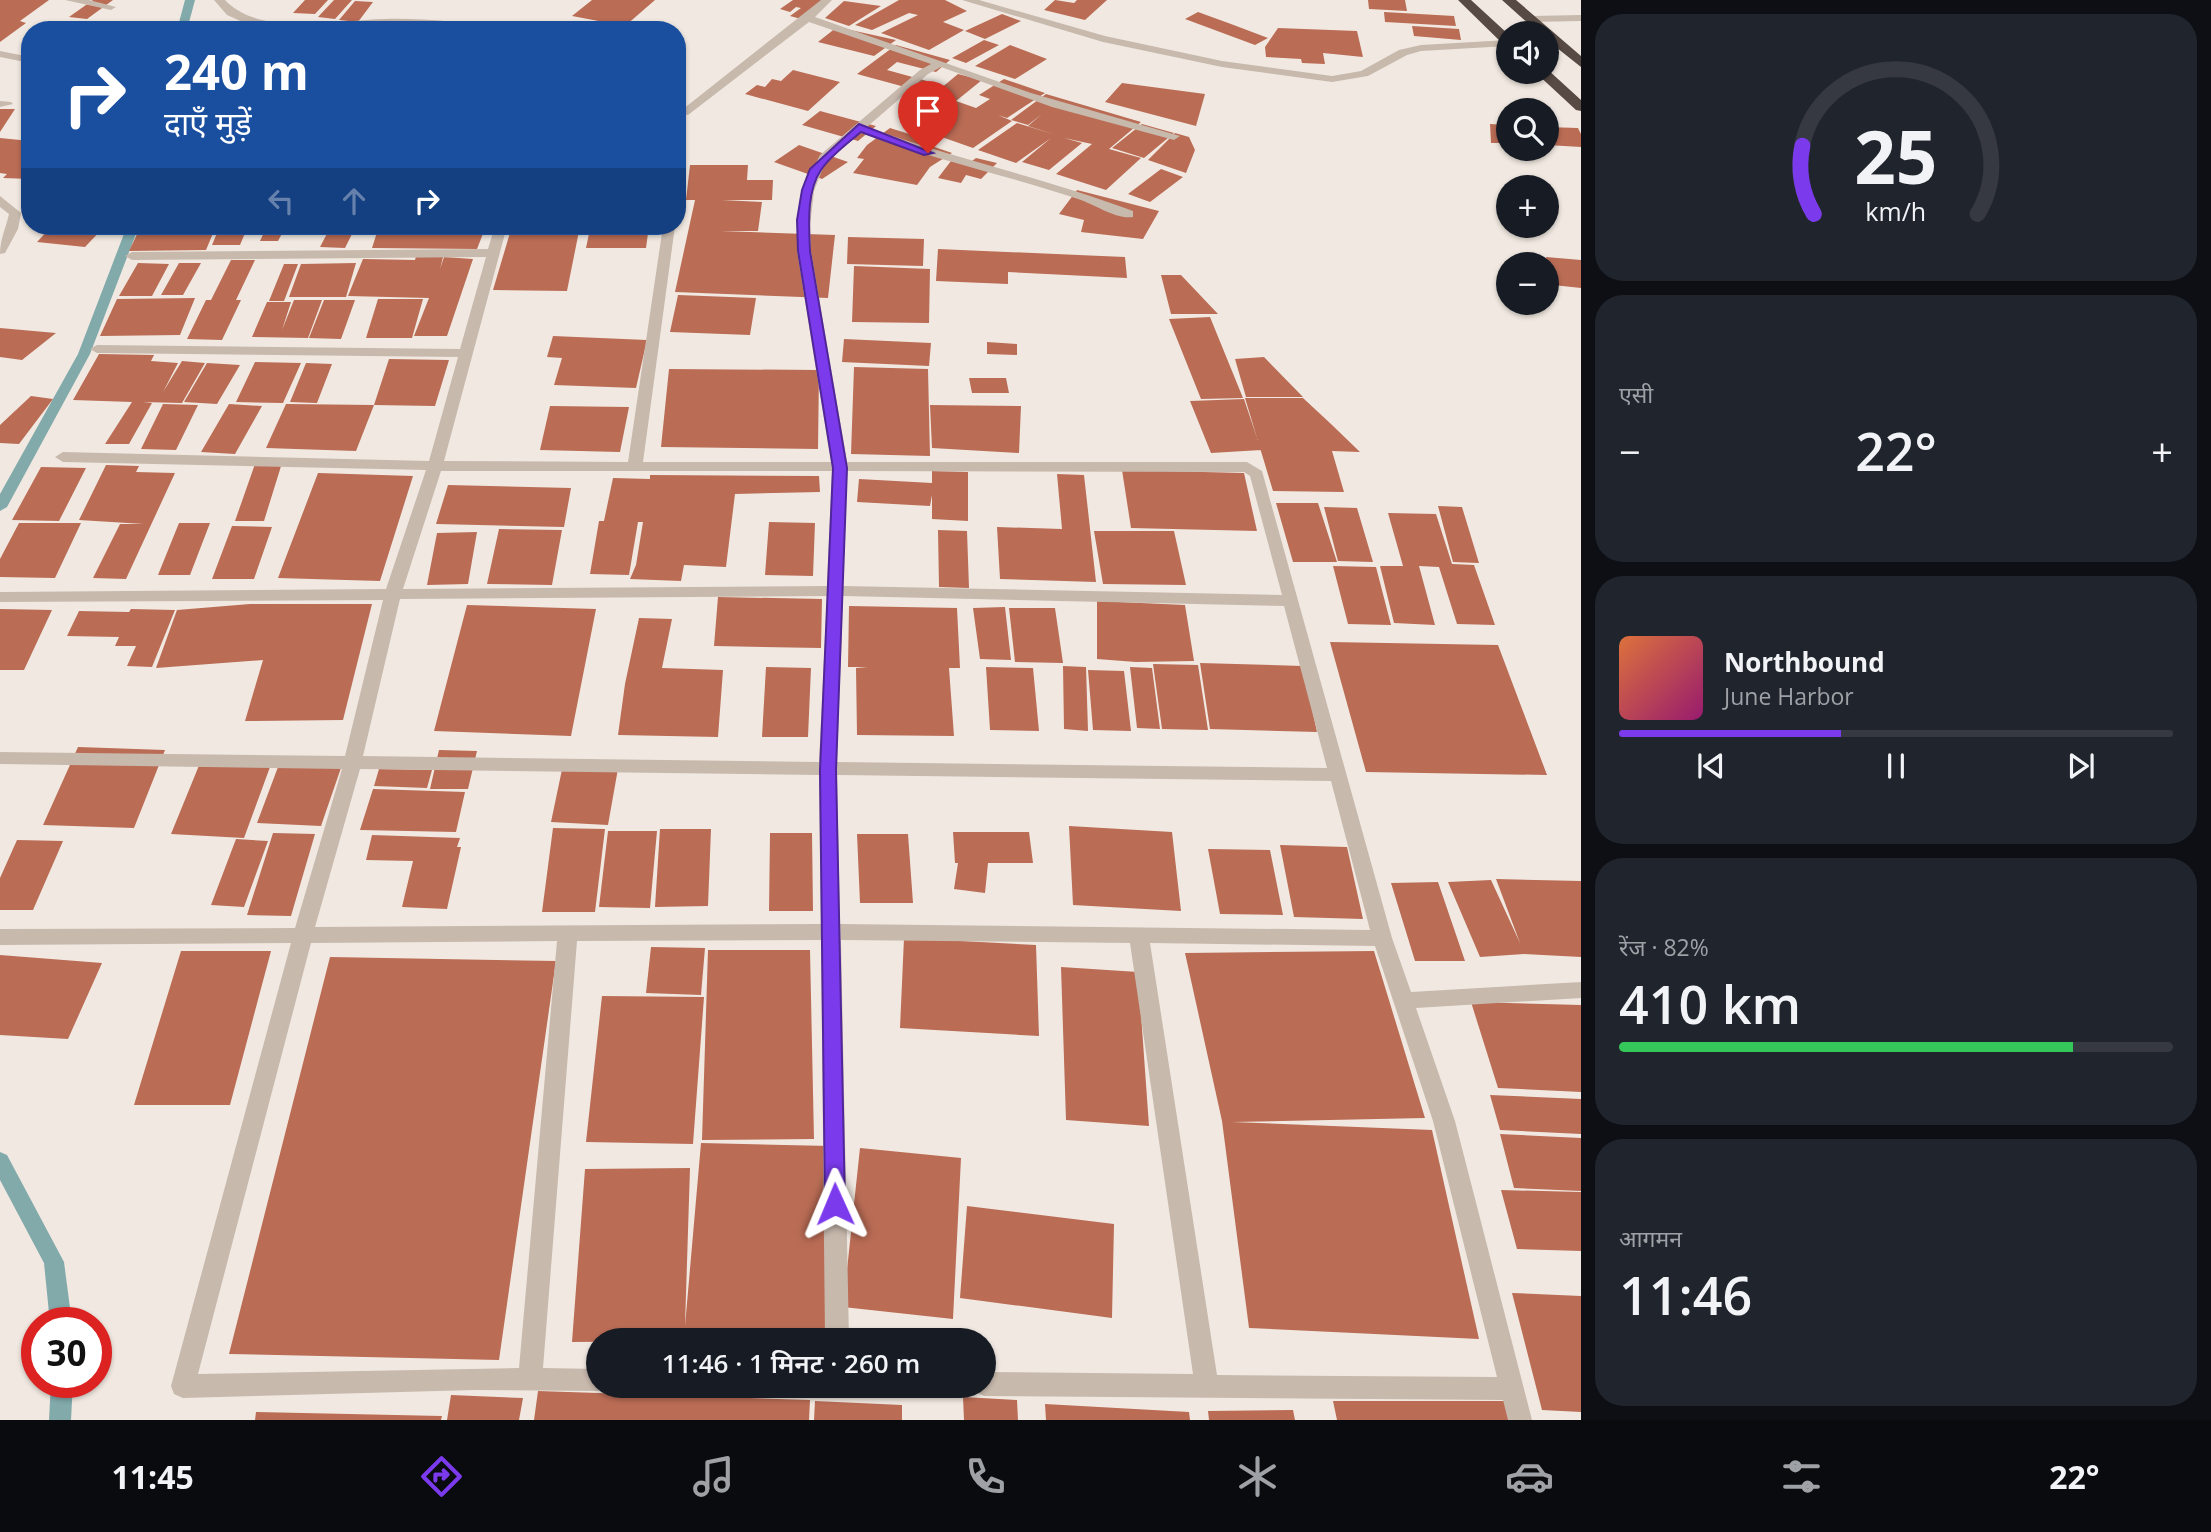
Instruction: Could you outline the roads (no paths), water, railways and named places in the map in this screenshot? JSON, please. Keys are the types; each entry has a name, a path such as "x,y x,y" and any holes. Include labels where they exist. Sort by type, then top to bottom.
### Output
{"highway":[{"path":"1464,0 1496,31"},
{"path":"1508,0 1581,63"},
{"path":"1555,84 1581,107"}],"street":[{"path":"70,0 111,8"},
{"path":"221,4 237,0"},
{"path":"686,111 808,18 827,0"},
{"path":"967,0 1103,39 1222,64 1332,79 1363,74 1390,58 1421,48 1496,43"},
{"path":"221,4 235,17 255,21"},
{"path":"808,18 940,63 1012,92 1095,118 1174,136"},
{"path":"1531,19 1581,18"},
{"path":"0,54 21,58"},
{"path":"838,1328 828,770 840,468 804,251 803,220 808,190 816,169 824,158 924,72 940,63"},
{"path":"859,128 938,156 1082,196 1129,214"},
{"path":"0,200 15,213 12,229 0,250"},
{"path":"499,235 435,466 393,593 352,764 303,935 183,1386 586,1380"},
{"path":"635,467 668,235"},
{"path":"132,256 494,253"},
{"path":"97,349 466,353"},
{"path":"63,457 435,466 1247,467 1257,474 1382,938 1444,1121 1520,1420"},
{"path":"0,597 836,591 1291,601"},
{"path":"0,758 1337,775"},
{"path":"0,937 829,932 1382,938"},
{"path":"530,1379 568,934"},
{"path":"1139,934 1207,1386"},
{"path":"1402,1000 1581,990"},
{"path":"996,1384 1511,1389"}],"waterway":[{"path":"184,21 190,0"},
{"path":"0,507 84,354 130,235"},
{"path":"0,1161 54,1262 59,1307"},
{"path":"60,1420 61,1398"}]}
